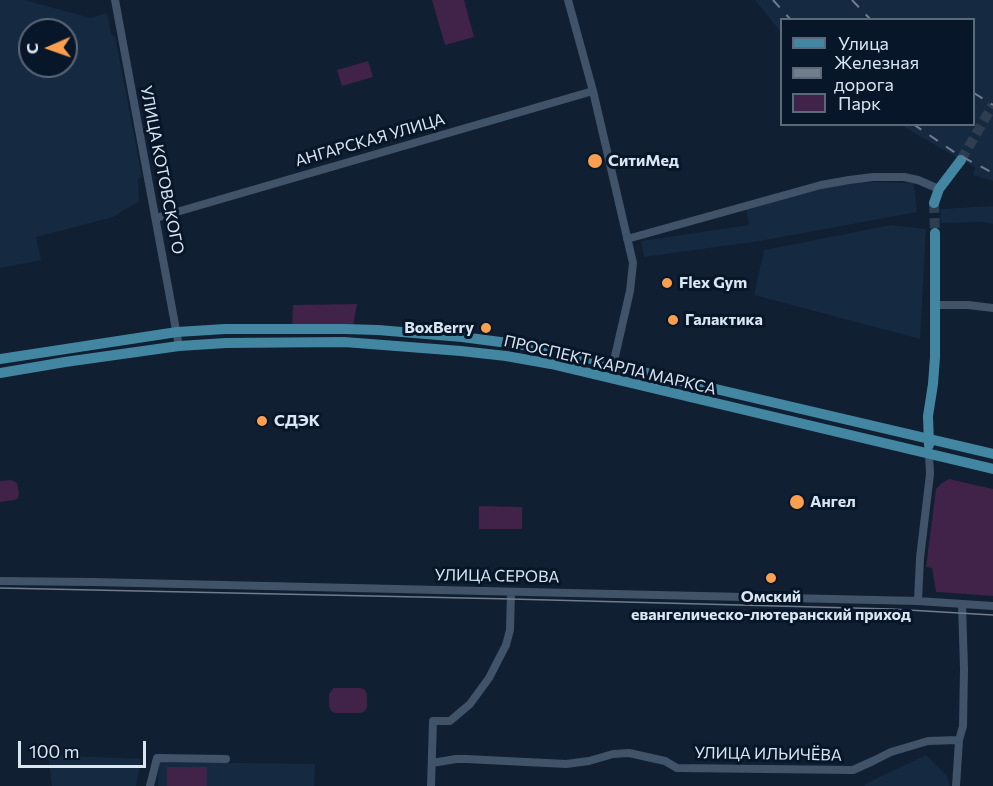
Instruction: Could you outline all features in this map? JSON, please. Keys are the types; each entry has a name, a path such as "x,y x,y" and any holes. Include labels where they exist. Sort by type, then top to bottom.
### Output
{"main road":[{"path":"934,203 939,189 961,160"},
{"path":"929,455 928,416 935,357 935,233"},
{"name":"ПРОСПЕКТ КАРЛА МАРКСА","path":"0,359 177,332 225,329 344,328 462,336 544,347 993,454"},
{"name":"ПРОСПЕКТ КАРЛА МАРКСА","path":"0,373 179,346 265,342 344,342 426,348 506,356 551,364 993,469"}],"street":[{"name":"УЛИЦА КОТОВСКОГО","path":"115,0 179,346"},
{"path":"568,0 593,91 633,263 630,291 613,364"},
{"name":"АНГАРСКАЯ УЛИЦА","path":"156,218 593,91"},
{"path":"627,239 821,185 849,180 904,177 939,189"},
{"path":"935,305 993,308"},
{"path":"918,601 920,558 930,474 929,455"},
{"name":"УЛИЦА СЕРОВА","path":"0,581 918,601 993,606"},
{"path":"431,786 433,721 450,721 470,704 489,678 506,645 510,630 511,592"},
{"path":"956,786 959,740 963,726 962,604"},
{"name":"УЛИЦА ИЛЬИЧЁВА","path":"432,763 466,759 566,764 629,753 664,761 677,768 853,770 891,752 928,741 959,740"},
{"path":"150,786 158,758 226,759"}],"shaded area":[{"path":"0,0 24,0 91,18 107,13 112,36 115,36 142,177 138,179 139,201 113,217 36,237 41,260 0,268"},
{"path":"755,0 993,0 993,181 973,175 975,167 903,126 975,126 975,18 780,18 780,31"},
{"path":"857,182 914,183 917,212 760,241 644,257 641,241 749,225 746,210 826,187"},
{"path":"993,206 993,224 941,223 940,209"},
{"path":"891,225 926,229 920,339 754,295 764,250"},
{"path":"48,755 141,759 136,786 52,786"},
{"path":"926,755 947,776 950,786 865,786 865,784"},
{"path":"159,762 315,764 314,786 158,786"}],"green space":[{"path":"432,0 464,0 474,37 445,45"},
{"path":"368,61 373,77 342,86 337,70"},
{"path":"357,304 353,326 292,326 293,305"},
{"path":"949,479 993,489 993,596 936,592 932,568 926,567 936,489"},
{"path":"11,480 17,483 18,498 0,502 0,481"},
{"path":"479,506 522,507 522,529 479,529"},
{"path":"333,688 365,690 367,707 365,711 335,713 331,711 329,694"},
{"path":"167,767 207,767 207,786 167,786"}],"tunnel":[{"path":"961,160 993,105"},
{"path":"934,203 935,233"}],"tram line":[{"path":"0,588 891,609 993,615"}],"railway":[{"path":"773,0 789,18"},
{"path":"852,0 869,18"},
{"path":"975,94 993,105"},
{"path":"916,126 957,154 993,173"}],"place":[{"name":"СитиМед","path":"595,161"},
{"name":"Flex Gym","path":"667,283"},
{"name":"Галактика","path":"673,320"},
{"name":"BoxBerry","path":"486,328"},
{"name":"СДЭК","path":"262,421"},
{"name":"Ангел","path":"797,502"},
{"name":"Омский евангелическо-лютеранский приход","path":"771,578"}]}
